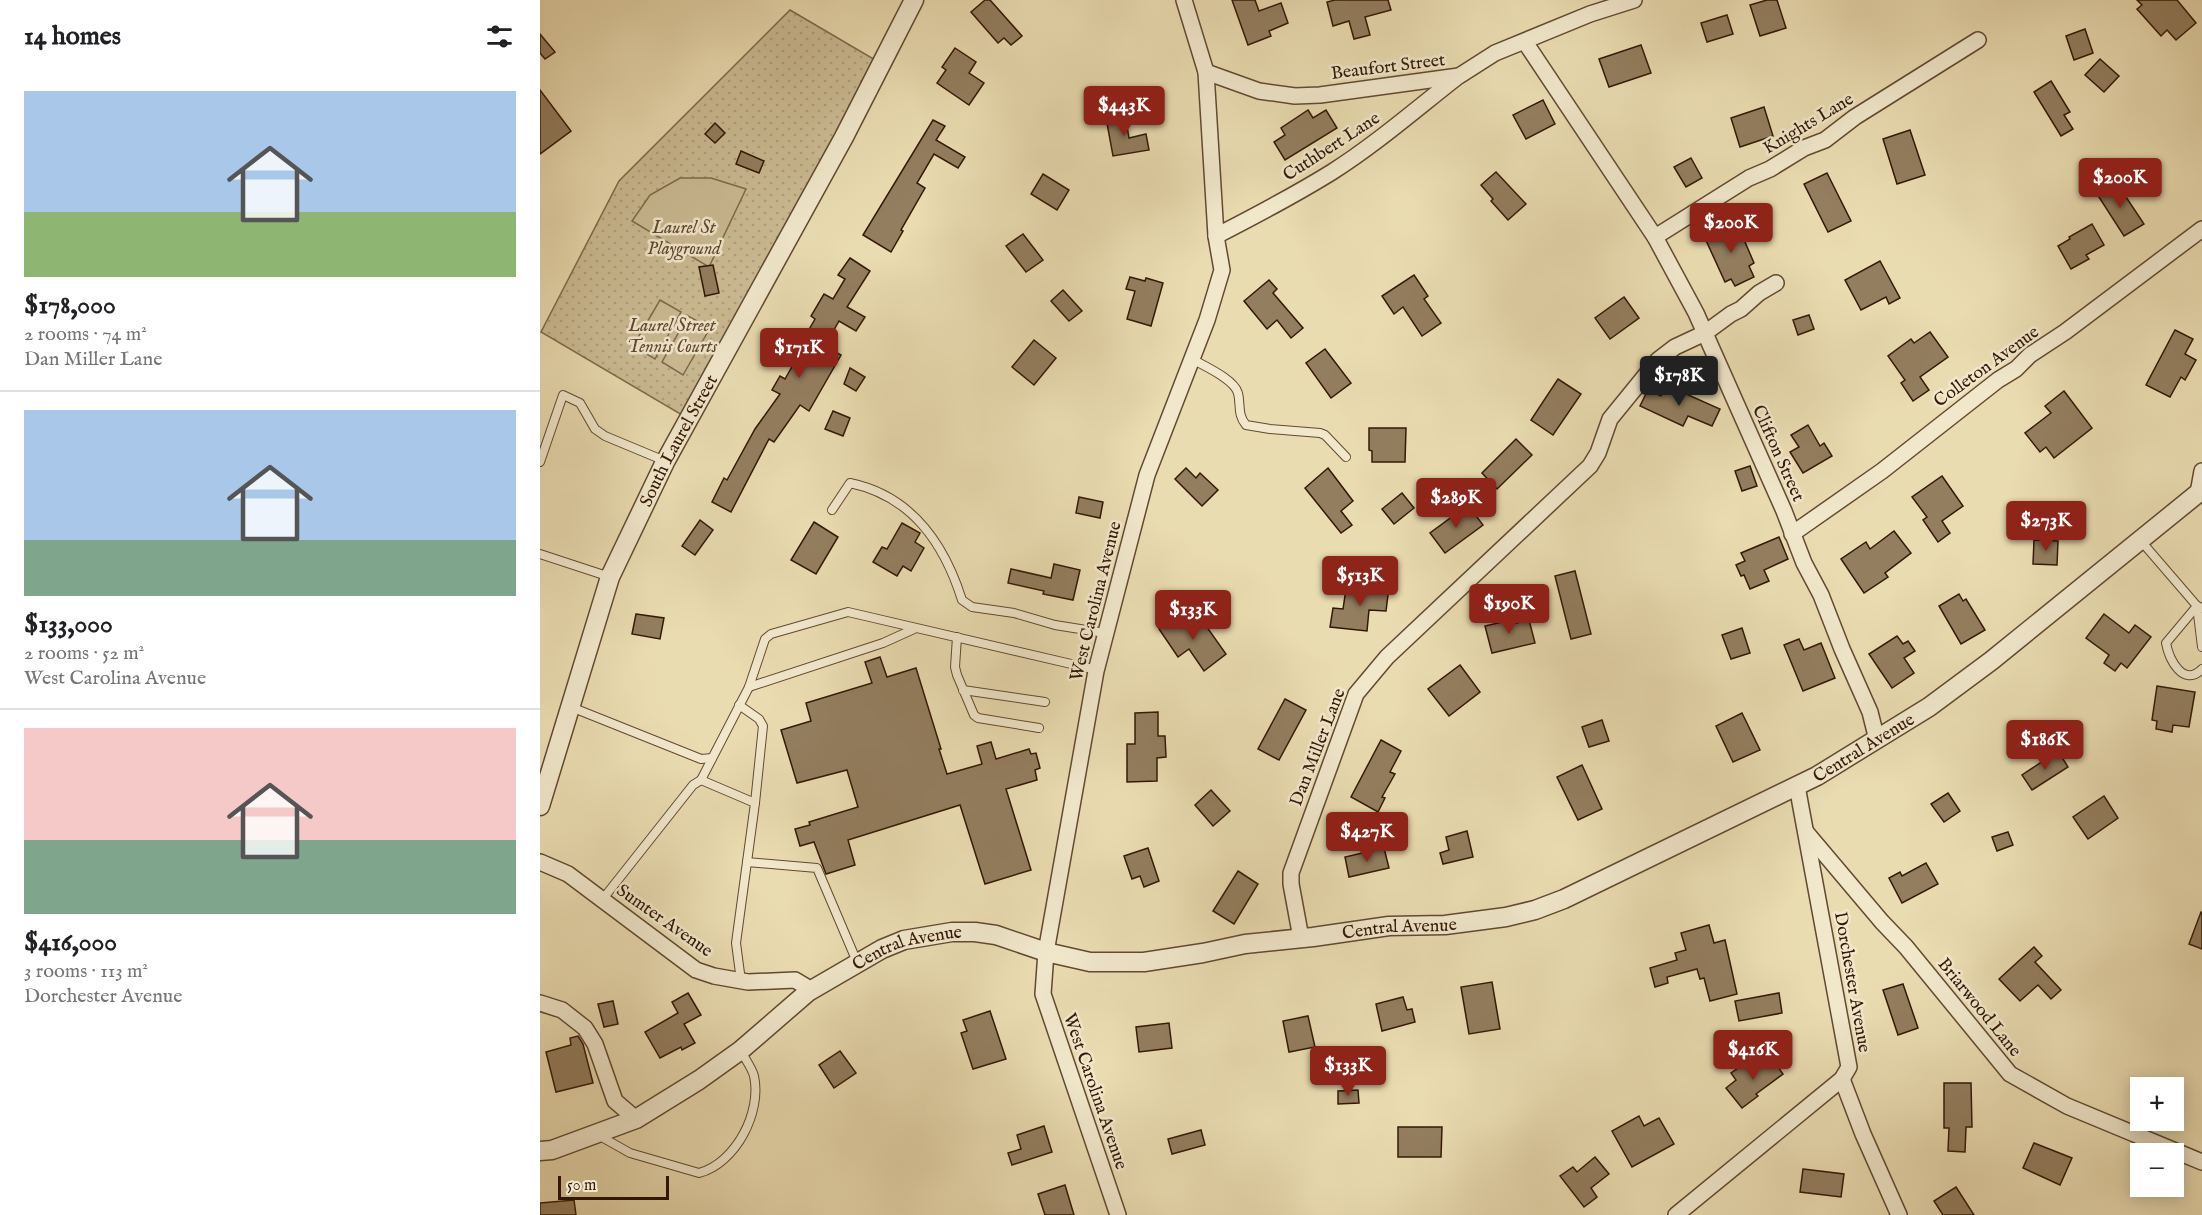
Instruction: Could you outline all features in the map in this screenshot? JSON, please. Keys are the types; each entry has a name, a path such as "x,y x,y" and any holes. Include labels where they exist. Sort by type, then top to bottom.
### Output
{"street":[{"name":"South Laurel Street","path":"540,806 610,577 665,462 844,137 914,0"},
{"name":"West Carolina Avenue","path":"1118,1215 1043,994 1046,952 1096,670 1105,633 1147,475 1207,320 1222,270 1216,237 1206,72 1184,0"},
{"name":"Beaufort Street","path":"1206,72 1259,92 1295,96 1320,95 1459,76 1495,53 1590,14 1634,0"},
{"name":"Knights Lane","path":"1655,237 1749,178 1770,169 1804,148 1825,140 1855,117 1978,40"},
{"name":"Clifton Street","path":"1525,42 1655,237 1705,333 1784,511 1812,581 1821,595 1870,712 1877,740"},
{"name":"Cuthbert Lane","path":"1216,237 1332,172 1394,128 1459,76"},
{"name":"Colleton Avenue","path":"1792,534 1882,471 1990,386 2016,369 2030,355 2066,332 2202,229"},
{"name":"Dan Miller Lane","path":"1301,938 1291,873 1356,694 1387,657 1590,466 1598,453 1610,419 1658,360 1675,347 1705,333 1776,283"},
{"path":"2200,491 2202,471"},
{"name":"Central Avenue","path":"540,1151 552,1150 636,1119 699,1080 741,1050 808,992 882,949 904,940 952,932 996,935 1046,952 1090,962 1144,962 1245,944 1389,926 1456,924 1506,917 1535,910 1574,894 1797,786 1877,740 1929,707 1991,661 2200,491"},
{"name":"Dorchester Avenue","path":"1797,786 1849,1067 1842,1079"},
{"name":"Briarwood Lane","path":"1806,832 1906,947 2010,1074 2067,1106 2202,1162"},
{"name":"Sumter Avenue","path":"540,862 568,874 696,970 741,981 795,980 805,986 808,992"},
{"path":"540,1003 562,1010 585,1028 595,1044 615,1101 636,1119"},
{"path":"1676,1215 1842,1079 1863,1134 1899,1215"}],"lane":[{"path":"1192,359 1224,377 1235,387 1238,394 1240,417 1246,425 1320,432 1346,457"},
{"path":"540,462 563,395 580,403 595,429 605,436 665,462"},
{"path":"832,510 850,483 864,486 900,505 921,520 936,542 955,579 962,600 972,607 1014,613 1055,626 1105,633"},
{"path":"2140,540 2200,607 2202,647"},
{"path":"540,554 610,577"},
{"path":"2200,607 2166,643 2168,657 2176,669 2189,675 2198,673 2202,669"},
{"path":"602,900 693,785 701,780 749,687 765,639 771,634 848,612 1096,670"},
{"path":"749,687 883,643 914,629"},
{"path":"957,637 955,667 974,715 978,718 1038,728"},
{"path":"963,690 1045,702"},
{"path":"740,705 759,718 763,726 736,943 741,981"},
{"path":"570,706 701,759 712,758"},
{"path":"701,780 755,803"},
{"path":"747,862 817,868 858,963"},
{"path":"597,1134 630,1153 699,1173 711,1170 725,1160 748,1126 756,1096 754,1074 741,1050"}],"green space":[{"name":"Laurel St Playground","path":"790,10 877,61 682,415 541,332 619,181"},
{"path":"680,178 711,178 746,189 709,267 632,221 650,195"},
{"path":"660,300 681,312 655,359 633,346"},
{"path":"688,316 710,328 683,375 662,362"}],"building":[{"path":"985,0 990,0 1022,36 1011,45 1004,38 998,43 971,12"},
{"path":"1232,0 1255,0 1259,11 1281,3 1288,23 1269,31 1271,36 1248,45"},
{"path":"1388,0 1391,10 1365,17 1370,35 1354,39 1349,21 1333,26 1327,2"},
{"path":"1767,0 1777,0 1786,28 1760,36 1750,5"},
{"path":"2137,0 2177,0 2196,23 2176,40 2167,30 2161,36 2137,9 2142,5"},
{"path":"1727,15 1733,34 1707,42 1701,23"},
{"path":"2085,29 2093,53 2074,60 2066,36"},
{"path":"540,34 555,52 545,59 540,53"},
{"path":"1641,45 1651,73 1609,87 1599,59"},
{"path":"955,48 976,62 969,73 984,83 969,105 937,83 946,70 942,67"},
{"path":"2100,59 2119,76 2104,92 2085,75"},
{"path":"2051,81 2070,112 2064,115 2073,129 2061,136 2034,92"},
{"path":"540,90 571,131 540,154"},
{"path":"1543,100 1555,124 1526,139 1513,115"},
{"path":"1764,107 1773,136 1740,147 1731,118"},
{"path":"1308,110 1313,118 1326,110 1337,128 1285,160 1274,142 1285,135 1281,128"},
{"path":"1125,114 1129,138 1146,134 1149,150 1113,156 1106,118"},
{"path":"933,120 945,126 936,140 965,157 958,168 934,154 917,183 925,188 891,252 863,235"},
{"path":"715,123 725,133 715,143 705,134"},
{"path":"1910,130 1925,175 1897,184 1883,139"},
{"path":"741,151 764,161 759,173 736,164"},
{"path":"1691,158 1702,178 1686,187 1674,167"},
{"path":"1496,172 1526,204 1508,220 1491,201 1493,199 1481,185"},
{"path":"1827,173 1851,221 1828,232 1804,184"},
{"path":"1043,174 1069,190 1057,210 1031,194"},
{"path":"2116,182 2144,224 2124,236 2097,194"},
{"path":"1736,221 1754,263 1749,266 1754,277 1735,286 1731,279 1725,282 1704,236"},
{"path":"2092,224 2104,245 2086,255 2089,259 2071,269 2058,246"},
{"path":"1023,234 1043,260 1026,272 1006,246"},
{"path":"850,258 870,271 847,307 865,317 856,331 839,321 825,346 841,355 809,411 800,405 774,442 769,439 731,512 712,502 724,478 727,480 755,429 780,394 772,390 780,376 785,379 798,356 795,354 815,319 811,316 824,294 833,299 845,279 838,275"},
{"path":"1880,261 1900,298 1889,304 1886,297 1861,310 1845,280"},
{"path":"713,265 719,293 705,296 699,267"},
{"path":"1414,275 1428,296 1424,299 1441,323 1422,336 1403,307 1394,314 1382,296"},
{"path":"1130,277 1145,281 1146,278 1163,283 1151,326 1127,319 1135,291 1126,289"},
{"path":"1269,280 1277,289 1273,293 1303,328 1291,338 1277,320 1267,329 1244,301"},
{"path":"1063,290 1082,311 1069,321 1051,301"},
{"path":"1624,297 1639,318 1610,339 1595,318"},
{"path":"1809,315 1814,329 1798,335 1793,320"},
{"path":"2175,330 2193,339 2185,354 2196,360 2185,380 2181,377 2170,397 2146,385"},
{"path":"1930,332 1948,357 1920,377 1929,390 1913,401 1901,383 1905,380 1888,356 1911,339 1914,343"},
{"path":"1034,340 1056,358 1034,385 1012,367"},
{"path":"1325,349 1351,383 1331,398 1306,363"},
{"path":"850,368 865,377 856,391 844,384"},
{"path":"1558,379 1581,394 1553,435 1531,420"},
{"path":"1666,385 1720,409 1712,426 1688,416 1683,426 1640,406 1648,390 1661,396"},
{"path":"2064,391 2092,428 2054,458 2046,447 2040,452 2025,433 2051,413 2045,406"},
{"path":"833,411 850,418 843,436 825,429"},
{"path":"1808,425 1820,446 1824,443 1832,456 1803,473 1790,452 1799,447 1791,435"},
{"path":"1369,428 1406,428 1405,462 1372,462 1372,451 1369,450"},
{"path":"1516,439 1532,455 1497,489 1482,473"},
{"path":"1750,466 1757,486 1742,491 1735,471"},
{"path":"1186,468 1196,478 1200,473 1218,490 1202,506 1175,479"},
{"path":"1328,468 1353,501 1341,511 1352,525 1341,533 1305,488"},
{"path":"1942,476 1963,506 1942,521 1950,533 1938,542 1923,520 1927,517 1912,497"},
{"path":"1402,493 1414,508 1394,524 1382,509"},
{"path":"1079,497 1103,502 1100,518 1076,513"},
{"path":"1468,505 1483,525 1445,553 1430,533"},
{"path":"700,520 713,530 695,555 682,546"},
{"path":"814,522 838,537 816,574 791,560"},
{"path":"902,523 920,533 915,542 924,548 911,571 903,566 897,576 873,562 882,547 887,549"},
{"path":"1894,531 1911,553 1885,573 1888,577 1864,593 1841,559 1866,542 1870,549"},
{"path":"1779,537 1788,559 1764,570 1769,581 1750,589 1744,575 1741,576 1736,565 1745,561 1741,553"},
{"path":"2034,540 2058,541 2057,565 2033,564"},
{"path":"1054,564 1080,570 1073,600 1008,583 1011,569 1051,578"},
{"path":"1575,571 1591,634 1571,639 1555,576"},
{"path":"1359,583 1389,587 1386,611 1369,610 1367,631 1330,627 1333,608 1343,609 1346,589 1358,591"},
{"path":"1959,594 1963,601 1966,599 1985,630 1961,644 1939,606"},
{"path":"1183,612 1195,629 1204,623 1226,654 1204,671 1189,649 1178,657 1159,629"},
{"path":"636,614 664,618 660,639 632,634"},
{"path":"2104,614 2129,633 2135,625 2151,637 2127,668 2121,663 2115,671 2104,663 2109,655 2086,638"},
{"path":"1511,620 1512,624 1529,620 1535,643 1492,653 1485,626"},
{"path":"1742,628 1750,653 1731,659 1722,635"},
{"path":"1897,636 1903,644 1908,641 1915,651 1904,658 1914,673 1892,688 1869,654"},
{"path":"1799,639 1804,650 1821,643 1835,678 1803,691 1784,645"},
{"path":"880,657 887,677 916,668 947,774 982,764 977,746 991,742 996,759 1029,749 1031,754 1036,753 1040,768 1035,770 1037,780 1006,789 1031,870 985,884 960,805 848,840 855,865 826,874 814,842 800,846 795,829 810,825 809,822 858,807 847,770 797,783 781,730 811,721 806,703 872,683 865,662"},
{"path":"1460,665 1480,692 1449,716 1428,689"},
{"path":"2157,686 2195,692 2189,727 2173,725 2172,732 2156,729 2157,721 2152,720"},
{"path":"1285,699 1306,710 1279,760 1258,749"},
{"path":"1158,712 1158,736 1165,736 1166,757 1157,758 1157,781 1127,782 1127,744 1135,744 1135,713"},
{"path":"1742,713 1760,750 1733,762 1716,726"},
{"path":"1602,720 1609,741 1589,747 1582,727"},
{"path":"1381,740 1401,751 1390,772 1395,774 1382,797 1385,798 1378,812 1351,797"},
{"path":"2058,751 2068,767 2032,790 2022,775"},
{"path":"1582,765 1602,809 1578,820 1557,777"},
{"path":"1211,790 1230,811 1213,826 1195,805"},
{"path":"1948,793 1960,811 1944,822 1931,804"},
{"path":"2104,796 2118,818 2088,839 2073,817"},
{"path":"1467,831 1473,857 1443,864 1440,853 1449,850 1446,837"},
{"path":"2008,832 2013,845 1997,851 1992,837"},
{"path":"1148,848 1159,881 1144,887 1140,876 1132,879 1124,856"},
{"path":"1384,848 1389,868 1349,877 1345,857"},
{"path":"1926,863 1938,884 1902,903 1889,878 1900,872 1902,876"},
{"path":"1238,871 1258,884 1234,924 1213,911"},
{"path":"2202,913 2202,949 2189,944"},
{"path":"1709,925 1714,943 1725,940 1737,994 1710,1001 1704,978 1700,979 1697,969 1667,977 1668,983 1655,987 1650,968 1677,960 1675,953 1686,950 1681,933"},
{"path":"2034,947 2042,956 2035,962 2061,990 2051,999 2038,985 2020,1001 1999,979"},
{"path":"1492,982 1500,1029 1469,1034 1461,987"},
{"path":"1903,984 1918,1028 1898,1035 1883,990"},
{"path":"688,993 701,1015 684,1024 695,1043 682,1050 681,1047 660,1058 645,1032 678,1013 672,1002"},
{"path":"1779,993 1782,1013 1739,1021 1735,1001"},
{"path":"1403,997 1407,1010 1412,1009 1415,1022 1382,1031 1376,1004"},
{"path":"613,1001 618,1024 604,1027 598,1004"},
{"path":"990,1011 1006,1059 973,1069 961,1033 967,1031 963,1020"},
{"path":"1308,1016 1315,1047 1289,1052 1283,1021"},
{"path":"1169,1023 1172,1048 1139,1052 1136,1027"},
{"path":"578,1036 583,1044 593,1083 556,1092 546,1052 571,1045 570,1038"},
{"path":"840,1051 856,1073 834,1088 819,1065"},
{"path":"1770,1056 1783,1074 1756,1094 1758,1096 1742,1108 1726,1088 1736,1080 1731,1073 1747,1062 1752,1069"},
{"path":"1944,1083 1971,1083 1972,1127 1966,1127 1965,1152 1948,1151 1949,1128 1944,1128"},
{"path":"1358,1090 1359,1103 1338,1104 1338,1091"},
{"path":"1639,1116 1644,1126 1659,1118 1674,1144 1632,1167 1612,1131"},
{"path":"1044,1126 1052,1152 1012,1165 1008,1153 1021,1149 1017,1135"},
{"path":"1398,1127 1442,1127 1441,1157 1398,1157"},
{"path":"1201,1130 1205,1145 1172,1154 1168,1139"},
{"path":"2034,1143 2072,1158 2060,1185 2023,1168"},
{"path":"1595,1157 1609,1174 1591,1188 1597,1197 1584,1207 1560,1176 1573,1167 1577,1172"},
{"path":"1803,1169 1844,1174 1841,1197 1800,1192"},
{"path":"1065,1185 1074,1215 1045,1215 1038,1194"},
{"path":"1956,1187 1974,1215 1943,1215 1934,1201"},
{"path":"574,1200 576,1215 540,1215 540,1203"}],"park label":[{"name":"Laurel Street Tennis Courts","path":"672,335"}]}
